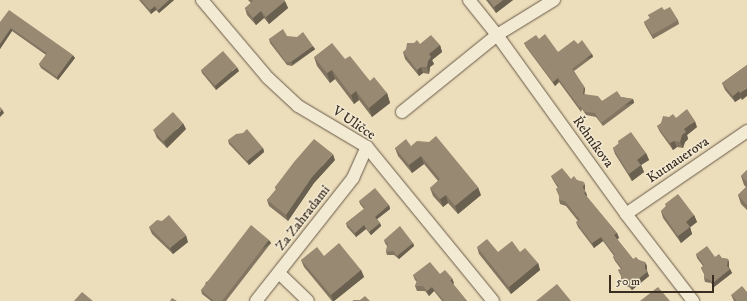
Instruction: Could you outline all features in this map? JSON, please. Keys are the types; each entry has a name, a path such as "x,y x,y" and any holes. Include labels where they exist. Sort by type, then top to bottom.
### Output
{"street":[{"name":"V Uličce","path":"202,0 268,78 298,106 367,147 493,301"},
{"name":"Řehníkova","path":"469,0 497,35 626,214 693,301"},
{"path":"402,112 497,35 554,0"},
{"name":"Kutnauerova","path":"626,214 747,131"},
{"name":"Za Zahradami","path":"256,301 279,274 353,178 367,147"},
{"path":"279,274 308,301"}],"building":[{"path":"141,0 169,0 158,10 155,6 150,10"},
{"path":"252,0 285,1 266,17 261,11 253,18 245,8 253,1"},
{"path":"489,0 503,0 494,7"},
{"path":"662,7 664,10 670,7 678,20 652,35 644,22 650,18 648,15"},
{"path":"9,10 73,55 57,77 39,64 47,53 11,28 0,44 0,22"},
{"path":"283,29 287,36 297,37 303,32 313,46 291,62 286,62 269,39"},
{"path":"545,34 558,52 574,40 578,44 582,40 592,54 572,69 584,86 583,94 598,96 602,101 617,91 621,97 633,99 601,123 595,113 585,112 580,106 580,108 558,78 553,82 524,43 536,35 539,39"},
{"path":"431,35 440,45 429,54 431,57 428,61 427,67 421,67 417,70 403,52 406,49 407,43 414,43 417,40 420,44"},
{"path":"332,43 345,59 350,56 370,81 374,77 387,93 369,108 356,91 351,95 332,70 327,73 314,57"},
{"path":"223,51 237,67 215,86 201,70"},
{"path":"747,65 747,88 740,93 739,91 733,96 722,83"},
{"path":"687,109 695,121 684,129 686,132 682,135 680,142 674,141 670,143 657,126 661,123 663,116 669,117 673,114 676,118"},
{"path":"173,112 183,123 163,141 153,130"},
{"path":"247,129 263,148 247,161 228,140 236,134 243,133"},
{"path":"631,132 646,153 637,160 641,165 629,174 613,148 619,143 618,141"},
{"path":"436,136 478,187 455,206 446,195 440,199 430,188 440,179 421,156 409,165 395,148 406,139 411,146 417,141 429,142"},
{"path":"314,139 333,154 312,177 286,215 267,200 277,188 275,187 294,162"},
{"path":"562,168 571,179 574,176 577,180 584,182 583,188 586,192 584,193 617,233 614,235 633,259 636,257 645,262 647,272 630,286 627,282 621,281 621,274 618,270 622,268 613,257 615,255 601,237 592,243 576,222 580,220 565,201 559,200 559,194 556,189 559,187 551,176"},
{"path":"747,170 747,182 741,176"},
{"path":"747,187 747,205 738,195"},
{"path":"375,188 389,205 375,217 380,223 369,232 364,225 355,233 346,223 365,208 359,201"},
{"path":"678,194 694,215 686,222 690,227 678,236 661,211 667,206 665,204"},
{"path":"169,215 186,235 170,248 149,227 157,220 162,221"},
{"path":"251,225 269,240 222,301 214,301 201,290"},
{"path":"400,226 413,243 397,256 393,251 386,252 388,244 384,240"},
{"path":"487,239 498,252 512,241 520,252 525,248 538,263 509,287 477,247"},
{"path":"339,243 361,270 331,295 301,260 317,247 324,256"},
{"path":"707,246 715,257 719,254 722,258 728,259 727,266 730,269 713,283 704,278 704,272 701,268 704,265 696,254"},
{"path":"430,262 440,274 445,270 452,278 450,280 467,301 444,301 432,287 427,291 423,286 415,286 417,280 413,275"},
{"path":"557,284 571,301 536,301"},
{"path":"742,286 747,292 747,301 737,301 731,295"},
{"path":"658,287 670,301 640,301"},
{"path":"82,292 93,301 74,301"},
{"path":"365,296 370,301 353,301 360,300"},
{"path":"172,298 177,301 170,301"}]}
